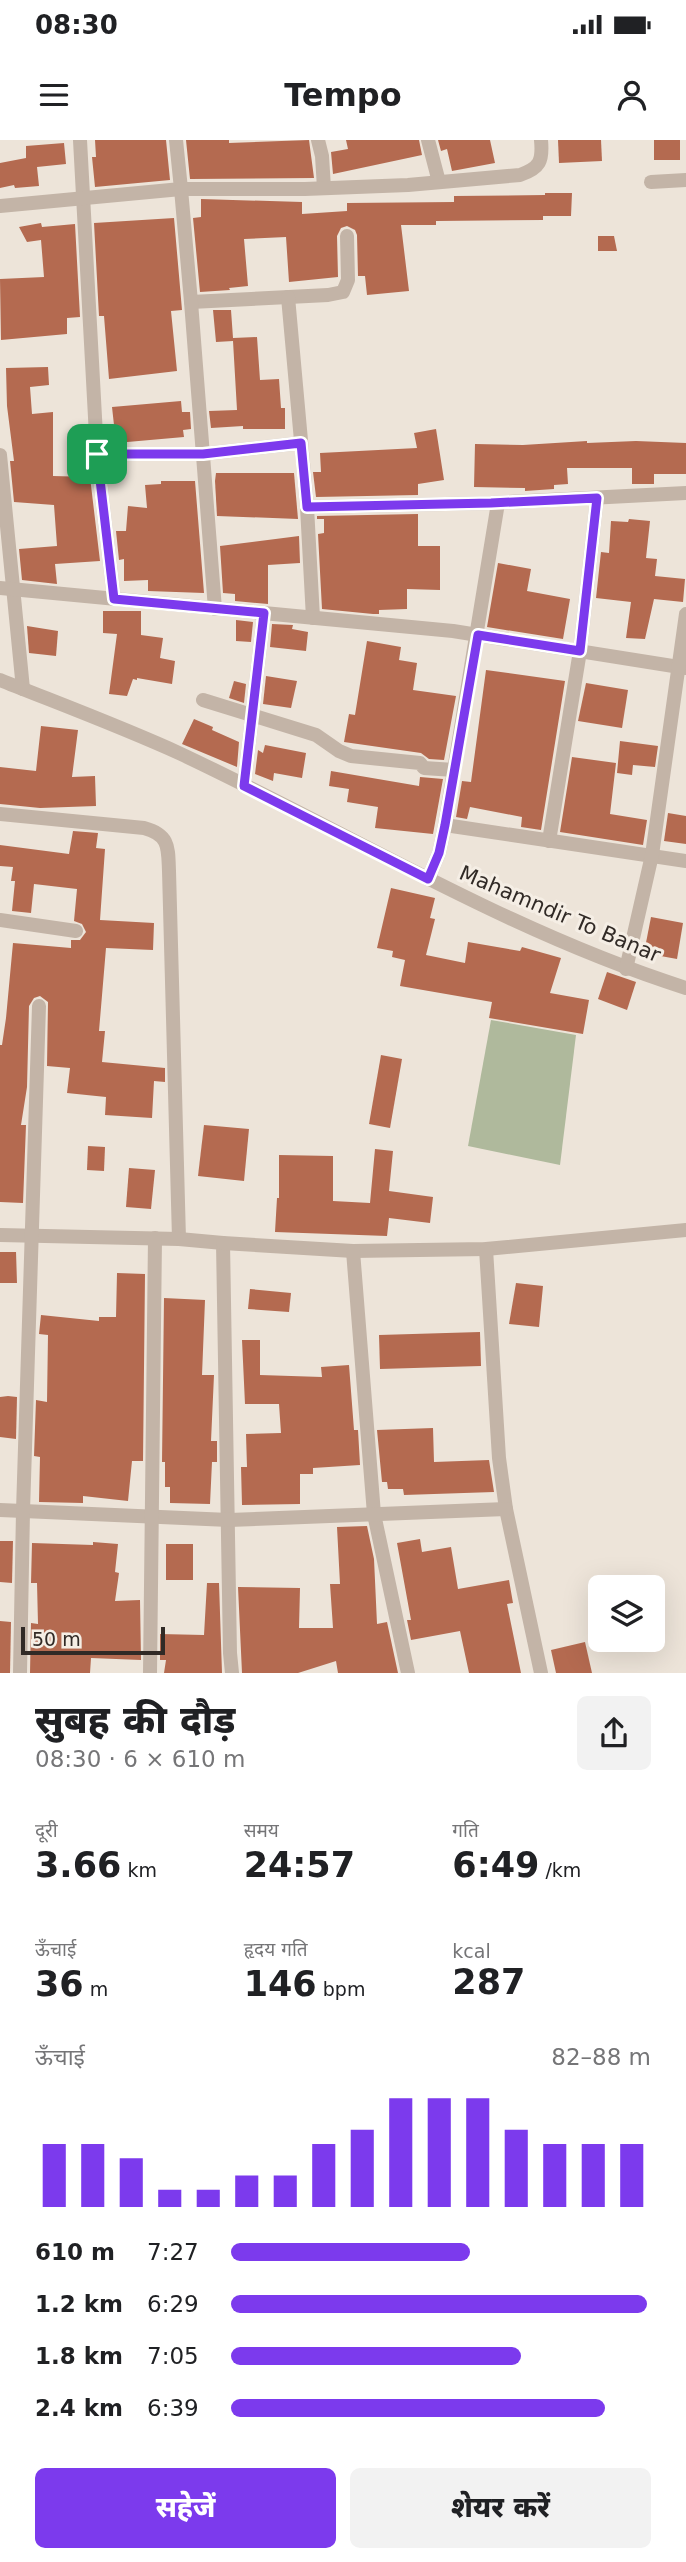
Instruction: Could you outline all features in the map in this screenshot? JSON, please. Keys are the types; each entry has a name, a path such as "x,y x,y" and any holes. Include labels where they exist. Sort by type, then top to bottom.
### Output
{"street":[{"path":"80,140 97,454 114,599"},
{"path":"176,140 215,609"},
{"path":"318,140 324,188"},
{"path":"428,140 439,182"},
{"path":"0,206 181,189 324,188 520,175 533,170 541,161 541,140"},
{"path":"651,182 686,180"},
{"path":"191,302 343,292 348,280 346,236"},
{"path":"288,297 307,507 313,618"},
{"path":"97,454 203,454 301,443"},
{"path":"0,455 6,589 23,689"},
{"path":"307,507 498,503 686,493"},
{"path":"549,841 580,651 597,498"},
{"path":"428,879 439,853 445,825 498,503"},
{"path":"6,589 478,635 683,667"},
{"path":"244,786 264,613"},
{"path":"626,969 652,855 683,667 686,614"},
{"name":"Mahamndir To Banar","path":"0,680 181,754 428,879 626,969 686,988"},
{"path":"203,700 316,735 351,756 377,760 390,758 419,763 424,768 454,770"},
{"path":"0,814 144,828 157,832 166,841 179,1239"},
{"path":"445,825 686,861"},
{"path":"0,920 76,931"},
{"path":"20,1673 39,1006"},
{"path":"0,1234 179,1239 353,1251 486,1249 686,1230"},
{"path":"150,1673 155,1238"},
{"path":"223,1243 232,1673"},
{"path":"486,1249 499,1458 506,1509 541,1673"},
{"path":"353,1251 373,1514 408,1673"},
{"path":"0,1510 229,1520 506,1509"}],"green space":[{"path":"491,1020 576,1035 560,1165 468,1146"}],"building":[{"path":"95,140 166,140 170,180 95,187 92,157 96,157"},
{"path":"186,140 229,140 229,143 309,140 314,178 190,179"},
{"path":"346,140 419,140 422,155 333,174 331,152 348,149"},
{"path":"438,140 490,140 495,163 452,171 447,149 441,151"},
{"path":"558,140 601,140 602,161 559,163"},
{"path":"654,140 680,140 680,160 654,160"},
{"path":"64,143 66,164 37,167 39,186 15,188 14,185 0,188 0,163 26,158 26,146"},
{"path":"572,193 571,216 543,216 543,220 436,221 436,225 401,225 409,291 367,295 365,276 358,276 357,235 355,230 347,226 341,228 337,236 338,277 289,282 286,237 244,239 248,286 200,292 193,218 201,217 201,199 302,202 302,214 347,211 347,203 454,202 454,196"},
{"path":"174,218 182,310 171,311 177,371 109,379 104,316 99,316 94,223"},
{"path":"41,223 42,227 75,224 80,317 67,318 67,334 1,340 0,279 44,277 41,240 27,242 19,227"},
{"path":"598,236 614,236 617,251 598,251"},
{"path":"213,310 231,310 233,338 257,337 260,380 279,379 281,408 285,408 285,429 243,429 243,426 211,428 209,411 237,410 233,341 216,342"},
{"path":"48,367 49,385 30,387 32,414 53,412 53,476 90,477 100,561 55,564 57,584 22,580 19,549 57,546 54,505 14,502 10,461 14,461 7,406 6,368"},
{"path":"181,401 182,412 190,412 191,429 183,430 184,437 116,443 112,407"},
{"path":"436,429 444,480 418,484 418,495 316,497 313,472 321,472 320,453 417,448 414,433"},
{"path":"587,441 686,443 686,474 654,474 654,484 632,484 632,468 567,468 568,484 554,485 554,489 525,491 525,488 474,487 475,444 523,445"},
{"path":"216,473 294,473 298,519 217,516"},
{"path":"161,481 195,481 204,593 148,591 148,580 124,581 124,559 119,560 116,531 126,531 128,506 147,508 145,485 161,484"},
{"path":"418,514 418,546 440,546 440,590 407,589 407,609 379,610 379,614 322,609 318,534 324,533 324,519 317,519 317,516"},
{"path":"629,519 650,521 646,558 657,559 655,576 685,579 683,602 654,599 645,639 626,638 631,602 596,598 601,552 609,553 611,521 628,522"},
{"path":"299,536 300,563 268,565 268,604 235,601 235,594 223,593 220,546"},
{"path":"498,563 531,569 527,591 570,599 563,639 487,627"},
{"path":"103,611 141,611 141,635 163,638 160,658 175,661 172,684 137,678 133,679 127,696 109,694 117,634 103,633"},
{"path":"236,620 253,622 251,642 236,641"},
{"path":"272,624 293,625 292,629 308,632 306,651 270,647"},
{"path":"27,626 58,631 56,656 29,653"},
{"path":"367,641 401,647 399,660 417,663 413,690 456,696 444,760 429,759 421,753 344,742 349,714 355,715"},
{"path":"486,670 565,681 541,830 521,827 522,817 470,807 467,819 456,817 462,781 471,782"},
{"path":"266,676 297,681 291,708 263,704"},
{"path":"234,681 246,684 244,703 229,698"},
{"path":"586,683 628,690 622,728 578,721"},
{"path":"194,719 239,742 237,767 182,744"},
{"path":"41,726 78,730 72,777 95,776 96,806 40,808 0,804 0,767 36,771"},
{"path":"620,741 658,746 655,767 633,765 632,775 617,773"},
{"path":"265,745 306,753 302,778 274,773 273,781 255,774 258,750 263,753"},
{"path":"572,757 616,763 610,814 647,820 643,845 560,832"},
{"path":"331,771 419,786 420,777 443,779 433,834 375,828 378,807 347,802 349,789 329,786"},
{"path":"668,813 686,816 686,844 664,841"},
{"path":"73,831 98,833 96,848 105,849 100,920 154,923 153,950 106,948 99,1031 105,1031 102,1062 165,1068 165,1082 154,1081 152,1118 105,1115 106,1097 67,1093 70,1068 47,1066 48,1002 40,996 34,998 29,1006 27,1087 21,1125 26,1125 23,1203 0,1202 0,1045 6,1018 13,943 71,948 71,940 80,940 86,932 82,924 74,921 77,889 34,884 31,913 12,911 15,881 11,881 13,867 0,866 0,845 69,854"},
{"path":"391,888 435,898 430,918 435,919 426,955 465,963 468,942 520,951 522,947 561,958 550,993 589,1000 583,1034 489,1018 492,1002 400,986 405,960 392,957 393,951 377,948"},
{"path":"651,917 683,923 677,959 644,953"},
{"path":"607,972 636,982 627,1010 598,999"},
{"path":"381,1055 402,1059 390,1128 369,1124"},
{"path":"204,1125 249,1129 244,1181 198,1176"},
{"path":"88,1146 105,1147 104,1171 87,1170"},
{"path":"375,1149 393,1151 389,1191 433,1197 430,1223 389,1218 387,1236 275,1232 279,1198 279,1155 333,1156 333,1201 370,1203"},
{"path":"129,1168 155,1170 151,1209 126,1207"},
{"path":"0,1252 16,1252 17,1283 0,1283"},
{"path":"117,1273 145,1274 143,1461 132,1461 128,1501 83,1496 83,1503 39,1502 40,1457 34,1456 36,1400 47,1402 48,1335 39,1334 41,1315 99,1321 99,1317 116,1317"},
{"path":"516,1283 543,1286 539,1327 509,1324"},
{"path":"250,1289 291,1293 289,1312 248,1309"},
{"path":"164,1298 205,1300 202,1375 214,1375 211,1441 217,1441 217,1462 212,1462 210,1504 170,1503 170,1487 165,1487 165,1462 162,1462"},
{"path":"480,1332 481,1366 380,1369 379,1335"},
{"path":"242,1340 260,1340 260,1375 322,1377 321,1367 349,1365 354,1430 358,1430 360,1465 313,1468 313,1474 300,1474 300,1504 242,1505 241,1467 247,1467 246,1434 281,1433 279,1404 245,1404"},
{"path":"0,1397 17,1397 16,1439 0,1437"},
{"path":"433,1428 434,1462 489,1460 494,1492 404,1495 403,1489 388,1489 387,1482 382,1482 377,1430"},
{"path":"367,1526 374,1559 377,1624 387,1622 398,1673 338,1673 336,1661 298,1673 242,1673 238,1587 300,1588 299,1628 333,1628 330,1584 340,1584 337,1527"},
{"path":"420,1539 422,1552 451,1547 458,1589 509,1580 513,1603 507,1604 521,1673 469,1673 460,1631 411,1640 407,1620 411,1620 397,1543"},
{"path":"0,1541 13,1541 12,1583 0,1582"},
{"path":"93,1542 118,1544 115,1572 119,1573 115,1601 140,1600 141,1660 91,1658 90,1673 30,1673 31,1623 38,1624 37,1583 31,1583 32,1543 93,1545"},
{"path":"166,1544 193,1544 193,1580 166,1580"},
{"path":"207,1583 219,1583 222,1673 164,1673 166,1660 160,1660 160,1634 204,1635"},
{"path":"0,1621 11,1622 10,1673 0,1673"},
{"path":"585,1642 592,1673 556,1673 551,1650"}],"route":[{"path":"301,443 307,507 597,498 580,651 478,635 445,825 439,853 428,879 244,786 264,613 114,599 97,454 203,454 301,443"}]}
